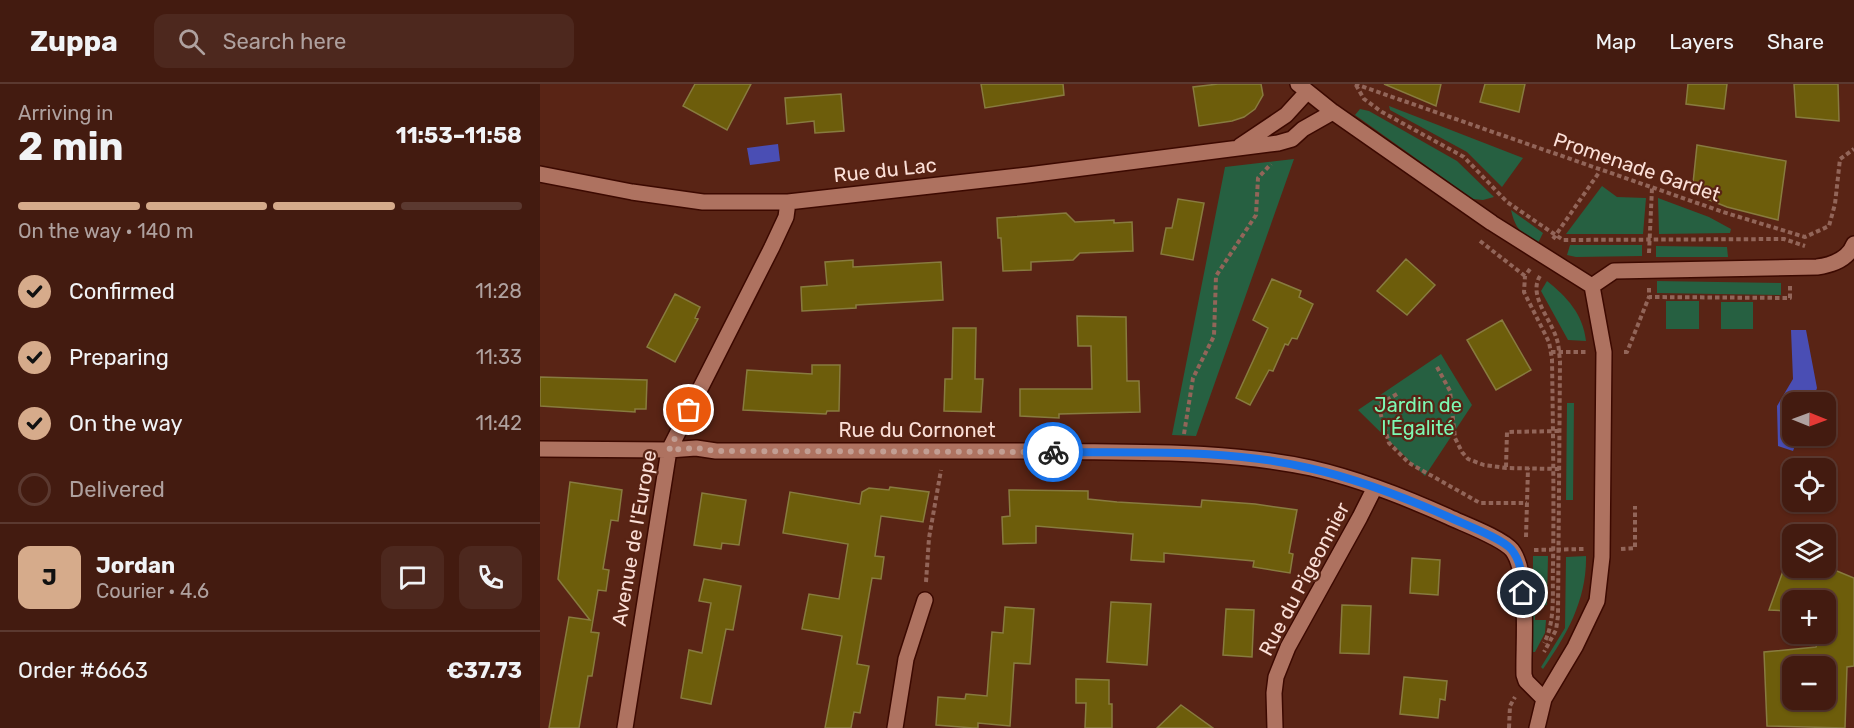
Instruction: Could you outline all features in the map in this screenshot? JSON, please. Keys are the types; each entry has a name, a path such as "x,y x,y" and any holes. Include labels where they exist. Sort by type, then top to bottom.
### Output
{"street":[{"path":"1303,88 1333,112 1545,257 1592,286 1604,352 1602,557 1597,601 1575,647 1544,699 1537,728"},
{"name":"Rue du Lac","path":"1236,149 1286,116 1303,88"},
{"name":"Rue du Lac","path":"540,174 632,192 703,202 788,202 1236,149 1292,139 1303,129 1333,112"},
{"name":"Avenue de l'Europe","path":"625,728 669,450 772,247 786,217 788,202"},
{"path":"1592,286 1614,271 1817,267 1844,259 1854,247"},
{"name":"Rue du Cornonet","path":"540,449 945,450 1183,454 1265,460 1312,468 1410,500 1489,535 1511,548 1515,557"},
{"name":"Rue du Pigeonnier","path":"1275,728 1276,677 1288,647 1375,487"},
{"path":"1515,557 1520,565 1523,593 1525,679 1544,699"},
{"path":"895,728 906,659 925,600"}],"path":[{"name":"Promenade Gardet","path":"1355,84 1723,213 1805,237 1829,226 1836,204 1839,159 1854,149"},
{"path":"1355,84 1364,99 1382,112 1464,157 1507,202 1563,240 1784,239"},
{"path":"1183,454 1184,430 1193,378 1214,336 1216,276 1256,214 1258,178 1273,161"},
{"path":"1525,679 1556,630 1560,550 1560,360 1557,338 1536,292 1537,280 1556,236 1600,171"},
{"path":"1509,728 1510,706 1550,633 1551,625 1554,469 1551,352 1524,292 1525,276 1563,240"},
{"path":"1437,367 1450,391 1455,438 1468,459 1484,465 1506,468 1560,469"},
{"path":"1397,394 1378,405 1389,443 1409,463 1480,503 1527,503"},
{"path":"1506,468 1507,432 1560,431"},
{"path":"925,600 929,538 941,467"},
{"path":"1515,557 1526,549 1528,468"},
{"path":"1535,550 1548,550"}],"green space":[{"path":"1389,106 1523,158 1502,187 1467,152 1390,110"},
{"path":"1360,109 1369,111 1457,161 1494,197 1483,200 1473,199 1355,115"},
{"path":"1294,159 1196,436 1172,435 1225,167"},
{"path":"1602,186 1617,197 1646,198 1643,234 1566,234"},
{"path":"1658,198 1709,217 1731,229 1730,233 1659,234"},
{"path":"1511,210 1543,233 1538,243 1520,230"},
{"path":"1570,245 1642,245 1642,256 1576,257 1567,255"},
{"path":"1656,246 1727,247 1728,257 1656,257"},
{"path":"1547,281 1561,293 1578,314 1586,341 1568,340 1541,291"},
{"path":"1657,281 1781,283 1781,295 1657,293"},
{"path":"1666,301 1699,301 1699,329 1666,329"},
{"path":"1721,302 1753,302 1753,329 1721,329"},
{"name":"Jardin de l'Égalité","path":"1441,354 1472,405 1425,476 1358,410"},
{"path":"1567,403 1574,403 1573,500 1566,500"},
{"path":"1533,556 1548,556 1547,605 1535,606 1535,620 1546,620 1545,633 1535,652 1532,652"},
{"path":"1586,556 1583,587 1574,616 1543,669 1541,667 1565,628 1566,557"}],"shaded area":[{"path":"778,144 780,161 750,165 747,148"},
{"path":"1791,330 1806,330 1817,388 1816,392 1785,392 1793,379"},
{"path":"1782,398 1782,446 1795,446 1793,451 1778,446 1777,406"}],"building":[{"path":"695,84 751,84 727,130 683,106"},
{"path":"981,84 1063,84 1064,95 985,108"},
{"path":"1218,84 1261,84 1263,95 1255,109 1244,117 1199,126 1193,87"},
{"path":"1384,84 1441,84 1436,106"},
{"path":"1485,84 1525,84 1519,112 1480,102"},
{"path":"1688,84 1727,84 1724,109 1686,104"},
{"path":"1794,84 1838,84 1839,121 1796,117"},
{"path":"841,94 844,131 815,133 814,121 787,124 785,98"},
{"path":"1697,145 1786,161 1778,220 1727,207 1692,193"},
{"path":"1178,199 1204,203 1193,260 1161,254 1166,228 1172,228"},
{"path":"1066,213 1075,222 1114,220 1114,223 1132,222 1133,251 1080,253 1073,260 1031,262 1031,270 1003,271 997,218"},
{"path":"1406,259 1435,285 1407,315 1377,291"},
{"path":"853,260 853,267 941,262 943,300 802,311 801,287 827,285 825,262"},
{"path":"1272,279 1301,291 1299,297 1313,304 1297,339 1292,338 1288,345 1285,344 1273,371 1269,370 1250,405 1236,398 1268,328 1253,320"},
{"path":"675,294 700,307 695,318 698,319 675,362 647,347"},
{"path":"1077,316 1126,317 1127,381 1139,381 1140,412 1059,414 1059,418 1020,416 1020,389 1092,389 1091,346 1078,346"},
{"path":"1502,320 1531,370 1496,390 1467,340"},
{"path":"953,328 976,328 975,379 983,379 981,412 944,411 945,379 952,379"},
{"path":"812,365 840,365 839,411 827,411 826,414 743,410 747,370 812,374"},
{"path":"540,377 647,380 646,409 635,409 635,412 540,406"},
{"path":"570,482 622,490 618,521 611,520 603,569 609,570 606,591 598,590 591,632 599,633 592,676 588,676 579,728 549,728 569,617 590,620 558,579"},
{"path":"890,487 929,492 923,522 881,516 875,556 884,557 881,579 872,578 857,664 869,666 860,713 854,712 851,728 825,728 842,636 802,629 809,594 839,599 848,544 783,533 790,492 860,504 862,492 869,488 889,490"},
{"path":"1009,490 1088,491 1088,499 1117,502 1201,507 1202,500 1297,510 1289,553 1293,554 1290,573 1253,567 1254,561 1164,553 1164,562 1131,560 1133,534 1036,526 1036,543 1003,544 1002,517 1010,516"},
{"path":"702,493 746,500 739,545 722,543 721,549 694,545"},
{"path":"1412,558 1440,560 1438,595 1410,593"},
{"path":"1836,571 1854,578 1854,666 1847,667 1845,728 1767,726 1764,652 1816,647 1817,644 1836,644 1836,590 1782,590 1782,611 1769,610 1782,574 1782,578 1836,578"},
{"path":"704,579 741,586 733,630 726,629 711,704 681,698 689,650 702,653 711,603 699,601"},
{"path":"1111,602 1151,604 1147,665 1107,662"},
{"path":"1342,605 1371,606 1369,654 1340,653"},
{"path":"1005,607 1034,609 1030,664 1014,663 1010,726 978,723 978,728 936,725 938,697 965,699 966,694 987,696 992,632 1003,633"},
{"path":"1226,609 1254,610 1252,657 1223,655"},
{"path":"1404,677 1447,681 1445,700 1440,699 1438,718 1400,714"},
{"path":"1076,679 1109,680 1112,728 1085,728 1086,703 1076,703"},
{"path":"1181,705 1213,728 1157,728"}],"way so far":[{"path":"689,410 669,450 696,448 716,451 1053,452"}],"route":[{"path":"1053,452 1183,454 1265,460 1312,468 1410,500 1489,535 1511,548 1520,565 1523,593"}]}
